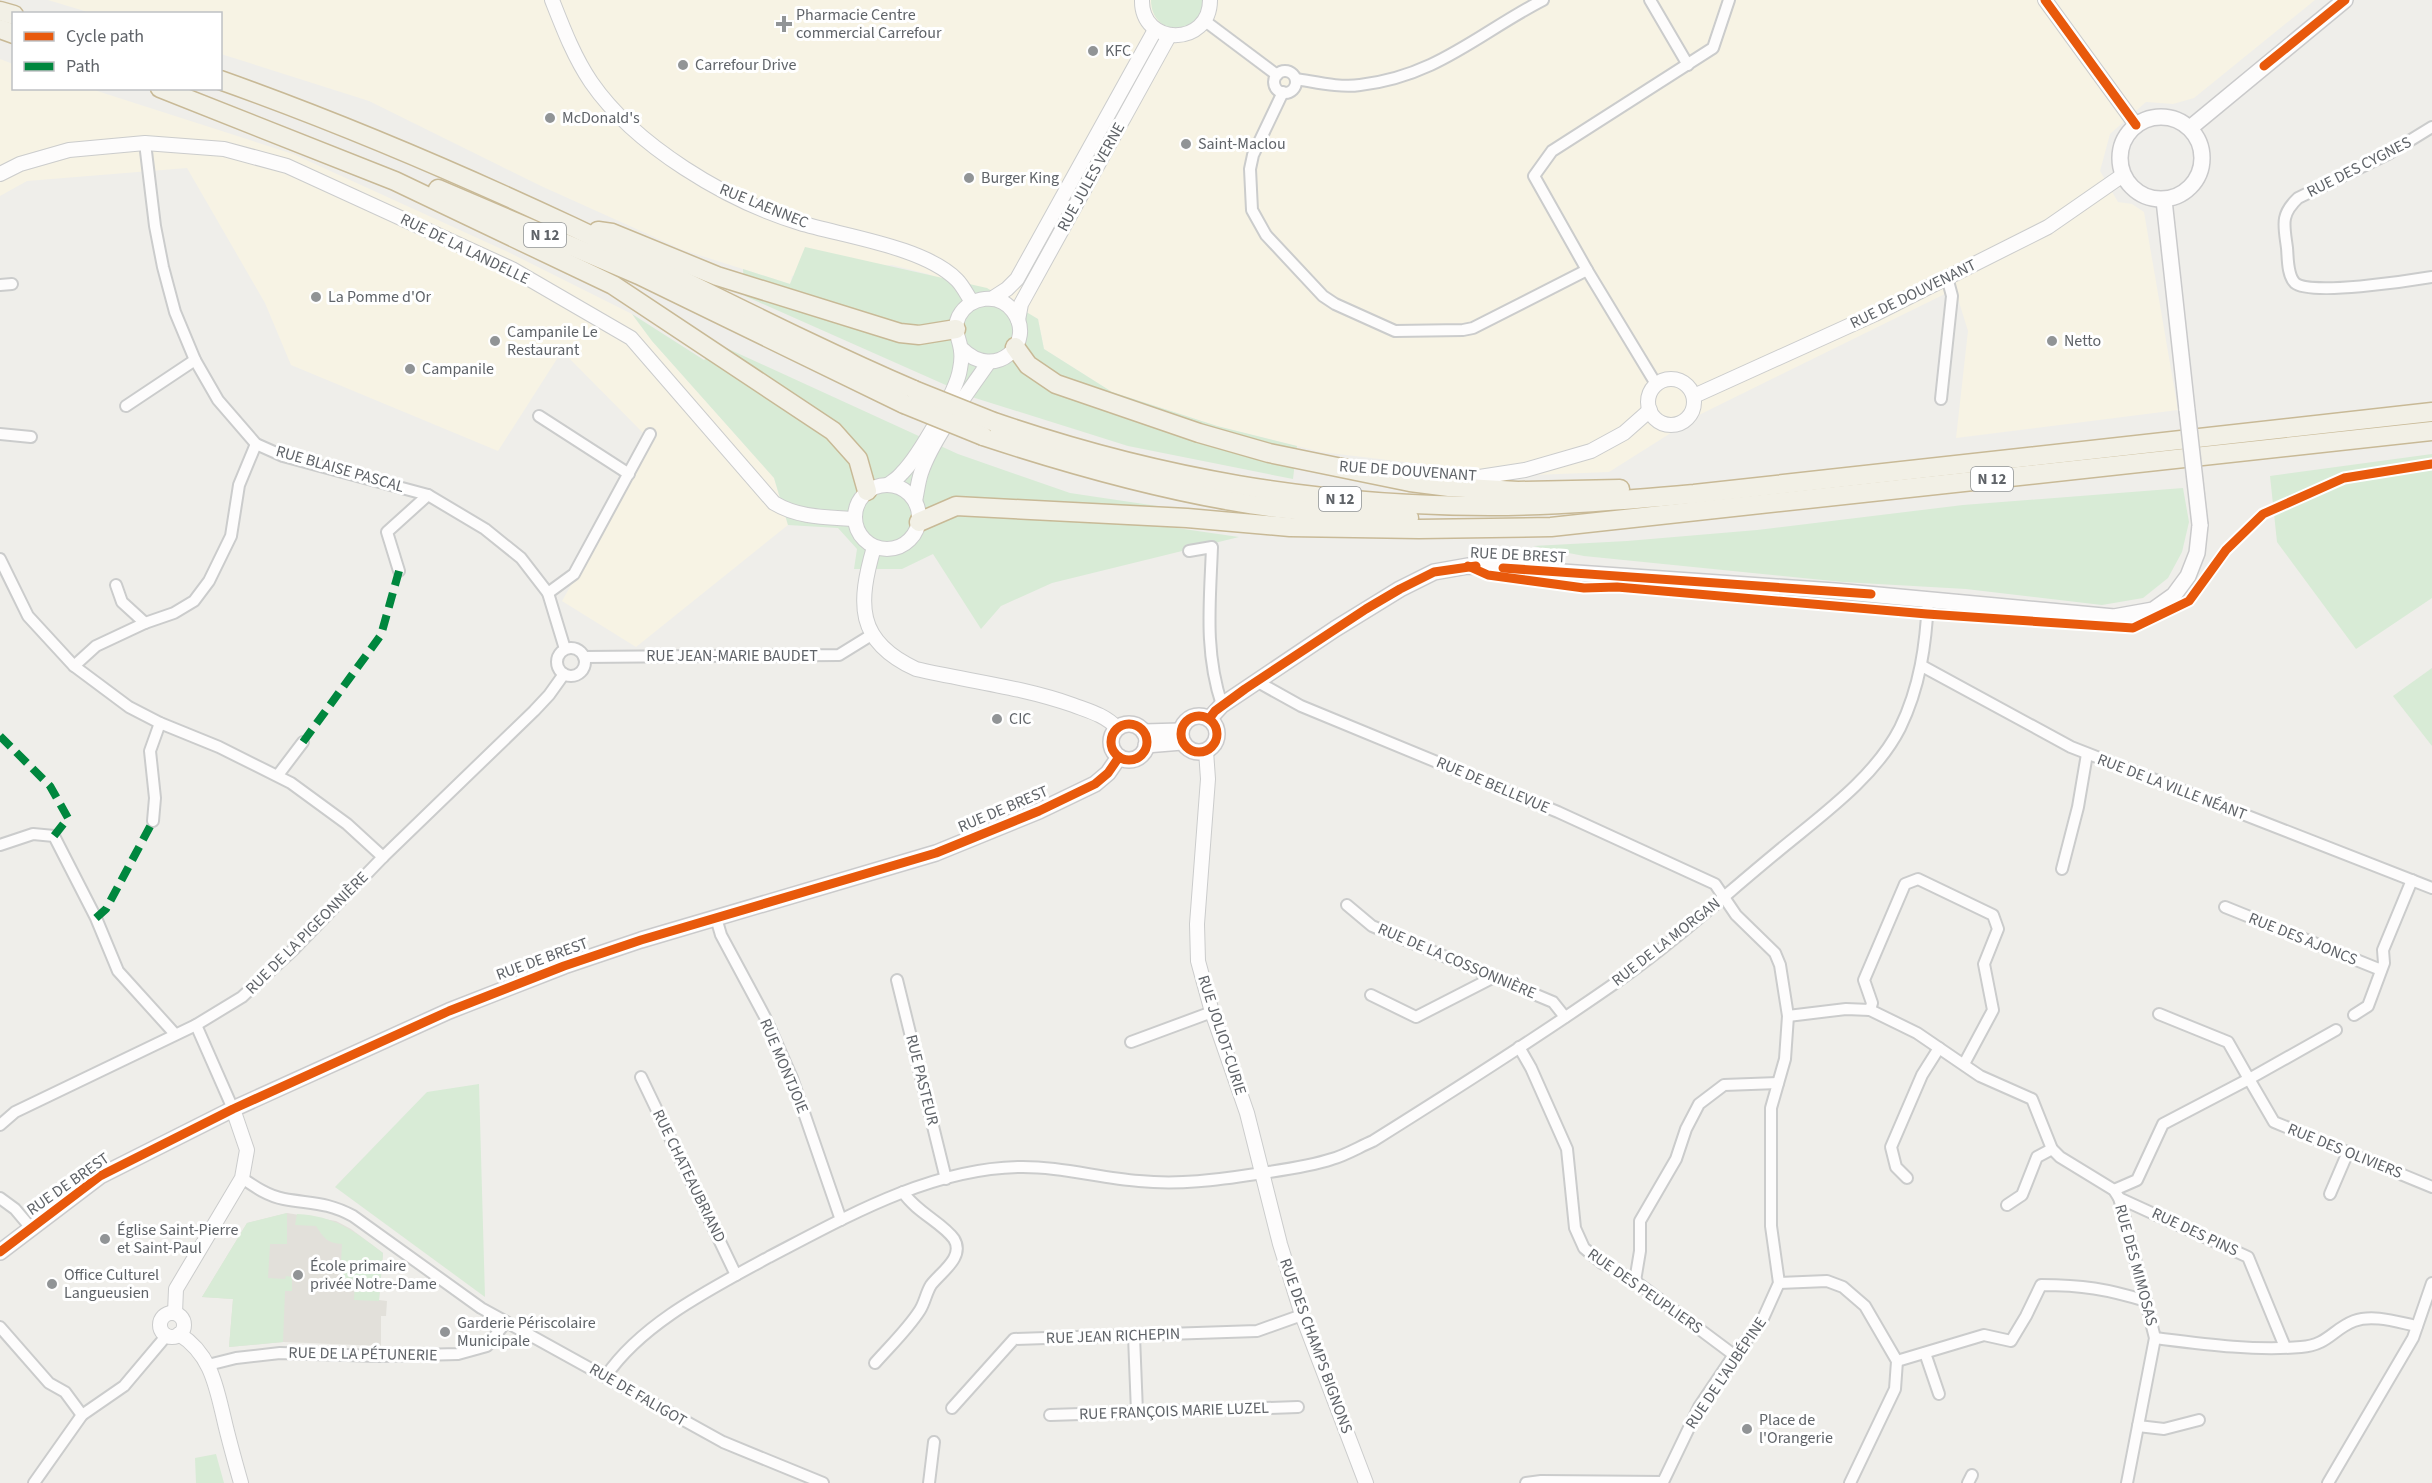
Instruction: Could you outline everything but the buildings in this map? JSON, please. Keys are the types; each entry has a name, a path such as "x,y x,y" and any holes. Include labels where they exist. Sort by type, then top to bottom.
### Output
{"highway":[{"name":"N 12","path":"222,81 398,148 575,228 798,338 909,397"},
{"path":"165,90 395,181 613,285 833,431 858,459 867,491"},
{"name":"N 12","path":"182,90 331,142 639,275 909,397 988,429 1117,478 1233,502 1318,512 1551,526 2432,431"},
{"path":"575,228 612,233 717,276 900,333 919,335 956,329"},
{"path":"1015,347 1028,365 1056,384 1199,433 1269,453 1410,482 1449,487 1518,492 1634,488 1694,494"},
{"name":"N 12","path":"988,429 1136,465 1228,484 1324,498 1386,503 1492,506 1585,503 1694,494 2432,412"},
{"path":"919,522 956,506 1290,527 1419,530 1551,526"}],"main road":[{"path":"2190,128 2345,0"},
{"path":"2158,117 2169,117 2190,128 2197,137 2202,160 2194,181 2186,190 2164,200 2140,194 2123,175 2120,161 2121,147 2127,135 2136,125 2158,117"},
{"name":"RUE DE BREST","path":"1209,719 1222,705 1256,681 1366,609 1434,572 1468,566 1835,591 2114,617 2153,610 2174,595 2188,576 2197,553 2200,525 2164,200"},
{"path":"1191,717 1209,719 1216,727 1215,744 1206,752 1190,750 1181,737 1182,726 1191,717"},
{"path":"1132,724 1145,738 1144,750 1136,758 1119,757 1111,743 1113,732 1117,728 1132,724"},
{"path":"1145,738 1181,737"},
{"name":"RUE DE BREST","path":"0,1252 100,1176 233,1109 502,989 640,940 863,876 957,845 1040,811 1095,784 1108,773 1119,757"}],"street":[{"name":"RUE LAENNEC","path":"552,0 569,42 592,83 624,119 668,157 727,193 798,222 873,241 924,258 956,279 972,302"},
{"path":"1142,0 1144,15 1155,30 1169,36 1190,34 1205,21 1209,12 1210,0"},
{"path":"1650,0 1688,65"},
{"path":"1656,384 1587,270 1534,176 1552,151 1713,48 1729,0"},
{"path":"2045,0 2136,125"},
{"path":"1296,79 1293,89 1283,92 1277,89 1275,84 1276,75 1282,71 1289,71 1296,79 1359,86 1416,72 1461,51 1538,1"},
{"path":"1205,21 1276,75"},
{"name":"RUE JULES VERNE","path":"993,298 1017,279 1155,30"},
{"name":"RUE JULES VERNE","path":"1018,320 1021,304 1169,36"},
{"path":"1283,92 1253,155 1250,169 1252,210 1266,235 1323,296 1335,304 1395,331 1463,330 1473,328 1587,270"},
{"name":"RUE DES CYGNES","path":"2432,127 2388,154 2298,198 2289,207 2284,219 2290,271 2293,281 2302,287 2365,286 2432,278"},
{"name":"RUE DE LA LANDELLE","path":"0,174 20,164 69,150 145,143 224,149 287,166 512,269 631,338 774,503 789,512 811,517 854,519"},
{"name":"RUE BLAISE PASCAL","path":"145,143 150,191 163,267 175,312 195,360 218,400 256,444 283,456 428,495 485,529 521,558 548,593 565,649"},
{"name":"RUE DE DOUVENANT","path":"1694,396 1875,314 2048,227 2123,175"},
{"path":"1941,399 1952,296 1947,278"},
{"path":"0,285 12,284"},
{"path":"982,298 993,298 1008,306 1018,320 1020,329 1015,347 1000,360 979,361 962,349 957,339 958,318 972,302 982,298"},
{"path":"888,485 911,464 956,387 962,349"},
{"path":"126,406 195,360"},
{"path":"915,501 921,472 933,448 965,395 989,362"},
{"path":"1679,379 1686,383 1694,396 1695,402 1691,414 1681,423 1663,423 1657,420 1650,410 1650,393 1656,384 1663,380 1679,379"},
{"name":"RUE DE DOUVENANT","path":"1331,465 1473,478 1525,470 1591,451 1624,432 1650,410"},
{"path":"539,416 629,474"},
{"path":"0,434 31,437"},
{"path":"548,593 574,574 650,434"},
{"path":"74,666 96,646 145,623 174,613 194,601 231,536 240,485 256,444"},
{"path":"888,485 908,492 915,501 919,522 910,540 893,549 874,547 860,536 854,519 855,508 867,491 877,486 888,485"},
{"path":"399,571 387,532 428,495"},
{"path":"874,547 863,591 863,609 873,634 903,663 916,669 1045,696 1103,716 1117,728"},
{"path":"1189,551 1212,547 1208,638 1222,705"},
{"path":"0,559 28,616 74,666 129,707 278,775 347,824 383,857"},
{"path":"116,585 122,602 145,623"},
{"name":"RUE DE LA MORGAN","path":"606,1376 614,1364 638,1341 676,1311 736,1275 841,1220 903,1192 979,1171 1018,1167 1057,1169 1137,1181 1173,1183 1281,1170 1332,1159 1373,1141 1622,978 1824,813 1880,758 1900,729 1922,666 1928,600"},
{"name":"RUE JEAN-MARIE BAUDET","path":"584,657 839,655 873,634"},
{"path":"574,648 584,657 585,665 580,673 572,676 564,674 558,668 557,659 565,649 574,648"},
{"name":"RUE DE LA VILLE NÉANT","path":"1922,666 2087,754 2432,888"},
{"name":"RUE DE LA PIGEONNIÈRE","path":"0,1125 15,1112 196,1025 242,997 295,948 383,857 549,696 564,674"},
{"name":"RUE DE BELLEVUE","path":"1256,681 1301,706 1558,812 1670,862 1715,884 1725,896"},
{"path":"153,821 155,798 150,751 160,723"},
{"path":"278,775 303,742"},
{"name":"RUE JOLIOT-CURIE","path":"1206,752 1208,779 1196,940 1198,962 1212,1012 1247,1113 1263,1173"},
{"path":"2062,869 2078,807 2087,754"},
{"path":"0,845 33,834 54,836 96,918 118,971 175,1034"},
{"path":"1870,1010 1872,1003 1864,980 1905,884 1918,879 1993,915 1998,929 1984,964 1993,1010 1964,1064"},
{"path":"2354,1015 2368,1006 2384,963 2383,950 2412,880"},
{"path":"1725,896 1736,915 1774,953 1780,965 1788,1016 1785,1059 1771,1108 1771,1226 1779,1283 1827,1281 1843,1287 1865,1306 1896,1361 1895,1389 1850,1483"},
{"name":"RUE DE LA COSSONNIÈRE","path":"1347,905 1372,926 1552,1002 1564,1017"},
{"name":"RUE DES AJONCS","path":"2225,907 2382,970"},
{"name":"RUE MONTJOIE","path":"716,918 721,935 765,1017 792,1078 841,1220"},
{"path":"1371,995 1416,1017 1494,977"},
{"name":"RUE PASTEUR","path":"897,980 946,1179"},
{"path":"1788,1016 1846,1009 1870,1010 1917,1033 1980,1076 2032,1099 2052,1149 2037,1157 2022,1195 2007,1205"},
{"path":"1131,1042 1212,1012"},
{"name":"RUE DES OLIVIERS","path":"2159,1014 2228,1042 2274,1122 2432,1187"},
{"path":"34,1483 82,1414 124,1386 173,1335 184,1329 183,1321 175,1313 176,1289 242,1178 247,1150 233,1109 196,1025"},
{"path":"2116,1194 2138,1180 2163,1124 2336,1030"},
{"name":"RUE DES PEUPLIERS","path":"1519,1047 1531,1068 1567,1149 1575,1228 1584,1248 1602,1263 1635,1281 1734,1355"},
{"path":"1907,1178 1896,1167 1891,1147 1922,1075 1939,1048"},
{"name":"RUE CHATEAUBRIAND","path":"641,1077 736,1275"},
{"path":"1635,1281 1640,1251 1640,1221 1676,1159 1686,1129 1699,1104 1724,1085 1778,1083"},
{"name":"RUE DES MIMOSAS","path":"2052,1149 2060,1157 2116,1194 2155,1338 2127,1483"},
{"path":"2330,1194 2348,1152"},
{"name":"RUE DES CHAMPS BIGNONS","path":"1263,1173 1280,1244 1302,1315 1366,1483"},
{"name":"RUE DE FALIGOT","path":"242,1178 261,1191 282,1198 318,1202 353,1216 448,1287 506,1322 723,1443 823,1483"},
{"path":"875,1363 918,1313 925,1302 927,1291 956,1257 957,1248 953,1238 916,1208 903,1192"},
{"name":"RUE DES PINS","path":"2116,1194 2248,1257 2285,1347"},
{"path":"0,1198 15,1209 31,1228"},
{"name":"RUE DE L'AUBÉPINE","path":"1526,1483 1541,1481 1666,1483 1700,1407 1734,1355 1761,1323 1779,1283"},
{"path":"2328,1483 2413,1338 2432,1283"},
{"path":"1896,1361 1984,1335 2011,1341 2026,1316 2040,1285 2079,1285 2146,1301"},
{"path":"175,1313 167,1314 161,1321 161,1327 191,1342 208,1365 216,1381 241,1483"},
{"name":"RUE JEAN RICHEPIN","path":"951,1408 1014,1339 1257,1331 1302,1315"},
{"path":"2155,1338 2224,1346 2285,1347 2320,1344 2352,1322 2369,1318 2417,1326"},
{"name":"RUE DE LA PÉTUNERIE","path":"208,1365 236,1358 280,1353 379,1356 458,1354 487,1346 506,1322"},
{"path":"0,1327 49,1383 65,1392 82,1414"},
{"path":"1134,1335 1137,1412"},
{"path":"1925,1353 1940,1394"},
{"name":"RUE FRANÇOIS MARIE LUZEL","path":"1050,1415 1298,1407"},
{"path":"2138,1426 2164,1429 2199,1420"},
{"path":"929,1483 934,1442"}],"shaded area":[{"path":"48,0 2315,0 2194,98 2173,104 2146,102 2110,134 2100,171 2118,202 2132,204 2144,212 2178,410 1956,438 1968,331 1955,289 1701,414 1609,472 1534,475 1477,482 1425,479 1421,464 1321,452 1217,426 1112,392 1044,349 1038,319 928,274 892,265 792,276 790,284 683,250 541,186 369,101 222,54 222,12 88,12"},
{"path":"0,59 12,64 12,90 94,90 293,154 508,252 632,314 652,341 774,478 788,525 636,647 562,601 652,442 562,351 498,451 291,365 265,303 187,168 27,181 0,196"},
{"name":"École primaire privée Notre-Dame","path":"287,1213 336,1221 351,1229 383,1253 379,1300 387,1301 386,1316 381,1316 381,1346 283,1342 229,1347 233,1299 202,1297 247,1223"}],"green space":[{"path":"1151,0 1202,0 1201,12 1187,27 1168,27 1159,22 1153,13"},
{"path":"805,247 987,288 1038,319 1044,349 1112,392 1217,426 1297,446 1293,479 1128,446 975,398 745,296 743,269 790,284"},
{"path":"632,314 704,360 722,346 958,454 1070,493 1157,506 1156,525 1239,537 1052,583 1001,606 981,629 933,554 902,569 854,569 857,549 838,528 788,525 774,478 652,341"},
{"path":"2432,454 2432,598 2356,649 2277,542 2270,476"},
{"path":"2183,488 2189,522 2182,552 2168,578 2143,598 2102,605 1966,589 1843,582 1584,556 1533,546 1757,530 1963,505"},
{"path":"2432,668 2432,746 2393,696"},
{"path":"479,1084 485,1297 335,1187 427,1092"},
{"path":"287,1213 287,1244 270,1244 268,1278 292,1277 292,1291 285,1291 283,1342 229,1347 233,1299 202,1297 247,1223"},
{"path":"297,1214 333,1221 363,1238 383,1253 379,1301 354,1300 355,1279 340,1278 342,1244 326,1239 316,1226 295,1225"},
{"path":"216,1454 224,1483 196,1483 195,1458"}],"marked path":[{"path":"303,742 381,635 399,571"},
{"path":"0,736 50,786 68,818 54,836"},
{"path":"96,918 106,909 153,821"}],"cycle path":[{"path":"2045,0 2136,125"},
{"path":"2264,66 2345,0"},
{"path":"1468,566 1488,575 1584,588 1617,587 1927,614 2133,628 2189,601 2226,550 2263,514 2344,478 2432,464"},
{"path":"1209,719 1215,711 1245,689 1400,589 1434,572 1476,566"},
{"path":"1503,568 1871,594"},
{"path":"1199,716 1212,721 1217,734 1212,747 1199,752 1186,747 1181,734 1186,721 1199,716"},
{"path":"1129,724 1142,729 1147,742 1142,755 1129,760 1116,755 1111,742 1116,729 1129,724"},
{"path":"0,1252 100,1176 233,1109 449,1011 564,966 641,940 936,853 1039,811 1095,784 1108,773 1119,757"}],"place":[{"name":"Pharmacie Centre commercial Carrefour","path":"784,24"},
{"name":"KFC","path":"1093,51"},
{"name":"Carrefour Drive","path":"683,65"},
{"name":"McDonald's","path":"550,118"},
{"name":"Saint-Maclou","path":"1186,144"},
{"name":"Burger King","path":"969,178"},
{"name":"La Pomme d'Or","path":"316,297"},
{"name":"Campanile Le Restaurant","path":"495,341"},
{"name":"Netto","path":"2052,341"},
{"name":"Campanile","path":"410,369"},
{"name":"CIC","path":"997,719"},
{"name":"Église Saint-Pierre et Saint-Paul","path":"105,1239"},
{"name":"École primaire privée Notre-Dame","path":"298,1275"},
{"name":"Office Culturel Langueusien","path":"52,1284"},
{"name":"Garderie Périscolaire Municipale","path":"445,1332"},
{"name":"Place de l'Orangerie","path":"1747,1429"}]}
